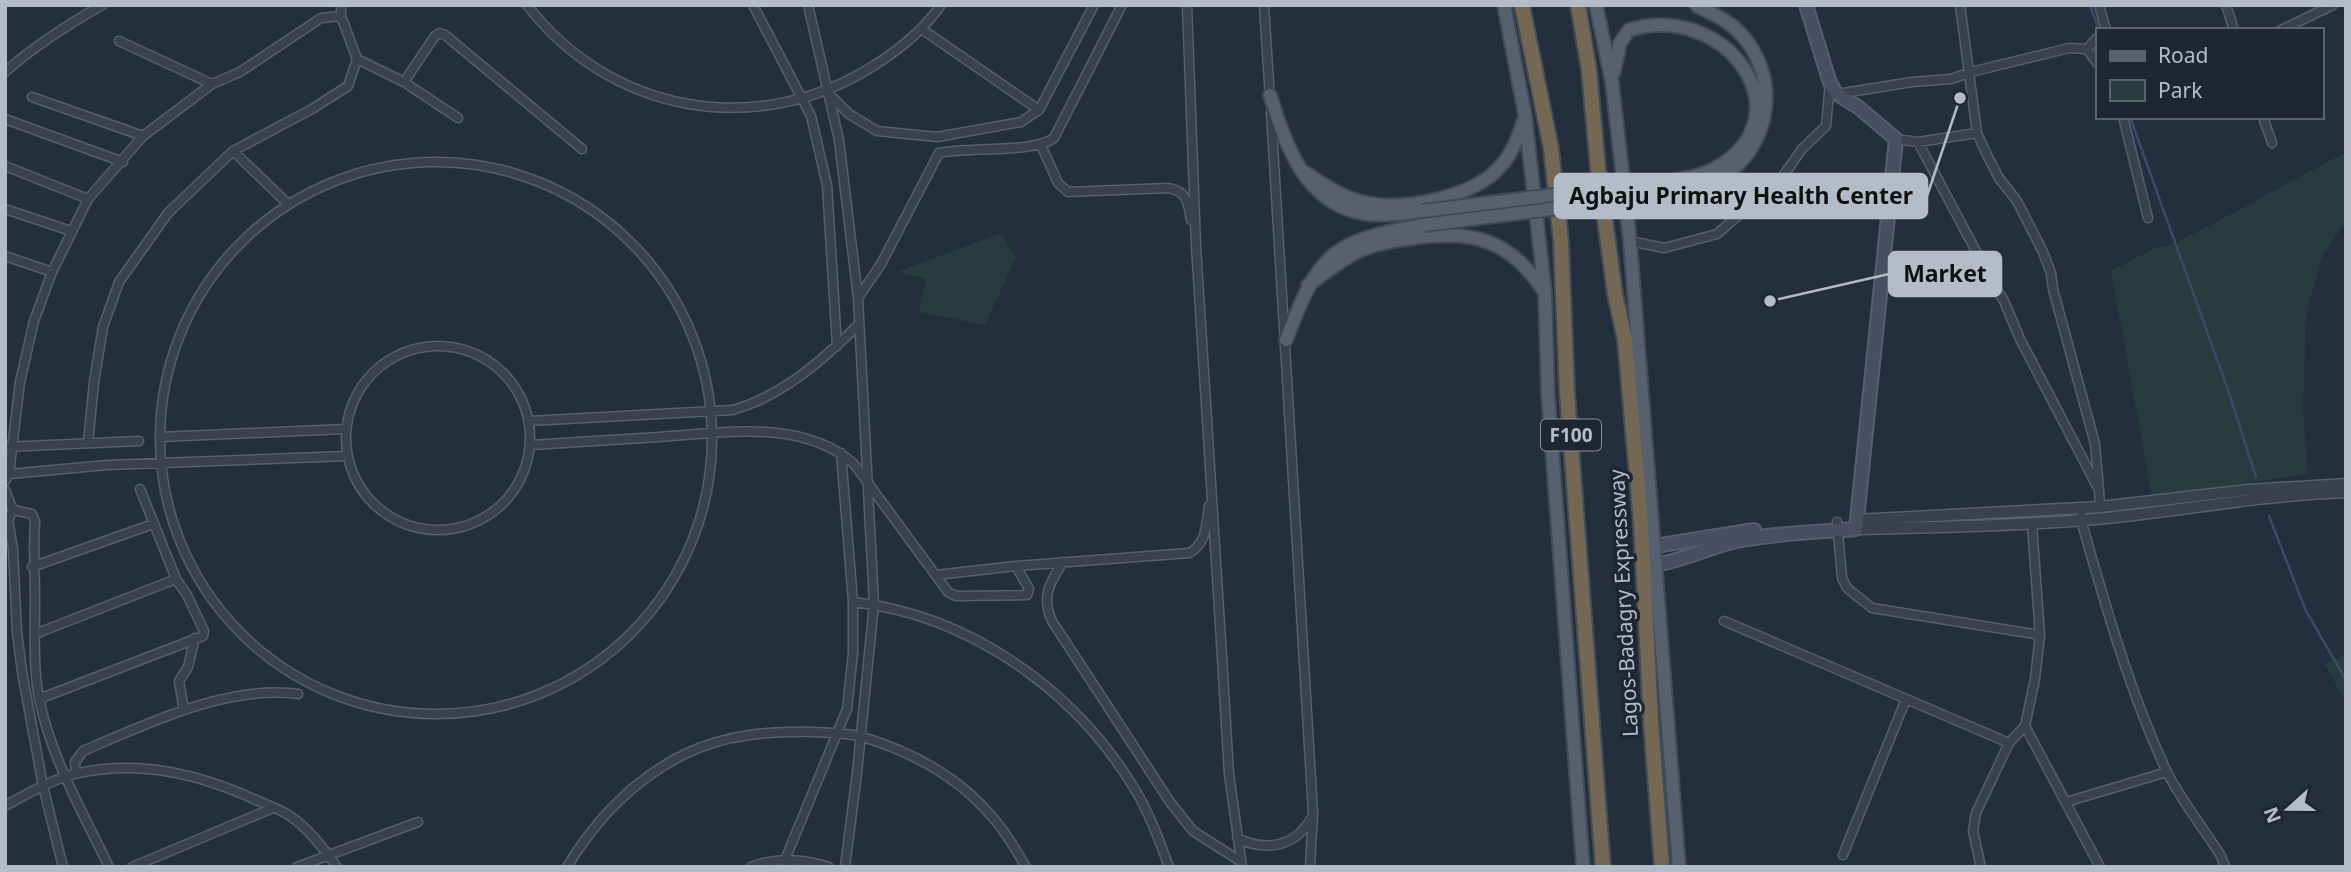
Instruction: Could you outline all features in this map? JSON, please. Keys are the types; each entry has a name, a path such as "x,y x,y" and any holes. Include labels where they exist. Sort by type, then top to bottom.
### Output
{"highway":[{"name":"Lagos-Badagry Expressway","path":"1522,5 1551,148 1561,241 1568,405 1602,867"},
{"name":"Lagos-Badagry Expressway","path":"1578,5 1589,70 1598,168 1615,294 1625,340 1641,522 1651,722 1662,867"}],"main road":[{"path":"1504,5 1525,115 1545,293 1548,394 1583,867"},
{"name":"Lagos-Badagry Expressway","path":"1596,5 1612,82 1630,241 1679,867"},
{"path":"1286,340 1308,285 1328,258 1352,242 1382,232 1424,225 1679,192 1705,186 1732,171 1751,150 1761,133 1767,97 1765,81 1754,53 1740,33 1719,17 1695,5"},
{"path":"1655,546 1764,528 1856,525 1896,139 1833,88 1806,5"},
{"path":"1270,95 1287,147 1300,169 1325,196 1350,210 1387,214 1702,175 1725,162 1744,141 1755,117 1756,83 1744,54 1735,42 1715,26 1687,16 1663,16 1629,30 1620,43 1612,82"},
{"path":"1300,169 1332,190 1368,204 1403,204 1444,197 1475,185 1499,168 1513,147 1525,115"},
{"path":"1308,285 1345,259 1368,247 1401,240 1457,235 1489,241 1503,248 1526,266 1545,293"},
{"path":"1654,565 1670,563 1702,550 1737,541 1837,526"}],"street":[{"path":"5,72 76,20 102,5"},
{"path":"89,443 94,382 103,327 119,282 168,214 233,151 312,109 348,86 356,59 341,16 341,5"},
{"path":"527,5 542,25 579,57 620,83 665,100 713,108 761,107 801,100 826,91 890,56 923,30 941,5"},
{"path":"753,5 811,116 827,185 837,346"},
{"path":"808,5 839,140 858,298 874,604 845,867"},
{"path":"826,91 843,109 877,131 937,137 1021,122 1039,110 1094,5"},
{"path":"858,298 881,264 939,153 957,149 1041,145 1055,138 1122,5"},
{"path":"1187,5 1196,246 1211,489 1229,774 1241,864"},
{"path":"1264,5 1313,813 1310,867"},
{"path":"1960,5 1978,133 1999,178 2022,211 2051,273 2095,444 2100,507"},
{"path":"2099,5 2107,28"},
{"path":"2227,5 2233,28"},
{"path":"2285,28 2333,5"},
{"path":"341,16 321,18 240,72 212,84 144,136 88,199 51,272 34,321 9,447 7,477 107,465 348,456"},
{"path":"923,30 1039,110"},
{"path":"404,82 435,36 440,33 582,149"},
{"path":"2087,49 2096,39"},
{"path":"119,41 212,84"},
{"path":"1630,241 1664,248 1717,234 1783,176 1802,149 1826,126 1833,88 1951,79 2069,48 2087,49"},
{"path":"2087,49 2096,62"},
{"path":"356,59 404,82 458,118"},
{"path":"32,97 144,136"},
{"path":"5,119 123,162"},
{"path":"2123,119 2148,218"},
{"path":"2264,119 2272,143"},
{"path":"1896,139 1918,142 1978,133"},
{"path":"1918,142 2004,301 2020,338 2099,490"},
{"path":"1041,145 1058,183 1068,192 1168,188 1178,190 1188,200 1196,246"},
{"path":"233,151 287,203"},
{"path":"454,161 495,165 525,172 559,188 623,233 652,264 675,298 693,337 711,411 708,486 697,530 682,566 658,606 598,663 550,692 494,710 450,716 405,715 360,705 303,680 253,645 231,622 193,567 168,503 161,463 163,402 174,351 200,294 235,247 287,203 309,191 375,168 415,162 454,161"},
{"path":"5,166 88,199"},
{"path":"5,209 71,231"},
{"path":"5,256 51,272"},
{"path":"529,421 733,410 759,401 801,375 858,325"},
{"path":"436,345 466,349 497,367 520,392 529,421 531,445 526,468 516,488 491,514 474,523 444,530 416,528 390,517 370,501 357,484 348,456 345,429 360,387 390,358 436,345"},
{"path":"160,437 345,429"},
{"path":"531,445 754,431 777,433 825,444 854,464 948,592 956,596 1027,595 1029,589 1016,566"},
{"path":"9,447 139,441"},
{"path":"788,863 835,733 847,709 853,653 853,602 841,453"},
{"path":"1856,525 1922,522 2021,511 2100,507 2248,490 2346,484"},
{"path":"39,699 203,636 204,631 176,579 140,489"},
{"path":"936,575 1189,553 1196,550 1203,538 1211,489"},
{"path":"5,490 13,510 8,520 13,549 22,672 43,786 63,867"},
{"path":"1922,522 2032,525 2274,496 2346,492"},
{"path":"2082,507 2081,520 2111,623 2139,704 2167,772 2221,856 2225,867"},
{"path":"13,510 32,514 34,521 34,655 39,699 66,777 109,867"},
{"path":"2020,525 2021,511"},
{"path":"32,567 153,524"},
{"path":"1981,867 1973,831 1976,813 2009,743 2025,726 2035,680 2040,635 2032,525"},
{"path":"1837,526 1842,578 1847,588 1872,608 2040,635"},
{"path":"1063,562 1052,579 1046,596 1052,621 1170,802 1193,831 1241,864"},
{"path":"35,634 176,579"},
{"path":"853,602 874,604 924,619 973,639 1016,663 1058,695 1098,737 1135,789 1160,841 1169,867"},
{"path":"1724,621 2009,743"},
{"path":"184,710 179,681 188,667 195,638"},
{"path":"76,774 75,762 83,751 184,710 226,697 276,691 298,694"},
{"path":"1843,855 1906,699"},
{"path":"2025,726 2100,867"},
{"path":"567,867 583,840 633,786 687,753 758,732 861,736 902,751 950,778 993,818 1026,867"},
{"path":"5,806 43,786 76,774 124,768 170,771 204,779 291,816 337,867"},
{"path":"2066,802 2167,772"},
{"path":"131,867 273,808"},
{"path":"1237,838 1260,846 1279,845 1303,831 1313,813"},
{"path":"297,867 418,822"},
{"path":"751,867 788,863 816,863 829,867"}],"green space":[{"path":"2346,152 2346,221 2322,257 2306,315 2303,410 2308,474 2152,497 2111,271 2157,247 2169,246 2207,227"},
{"path":"1001,233 1016,257 985,325 919,312 926,278 897,272"},
{"path":"2346,654 2346,703 2325,664"}],"waterway":[{"path":"2090,5 2098,28"},
{"path":"2131,119 2227,387 2256,477"},
{"path":"2269,516 2306,611 2346,680"}],"place":[{"name":"Agbaju Primary Health Center","path":"1960,98"},
{"name":"Market","path":"1770,301"}]}
